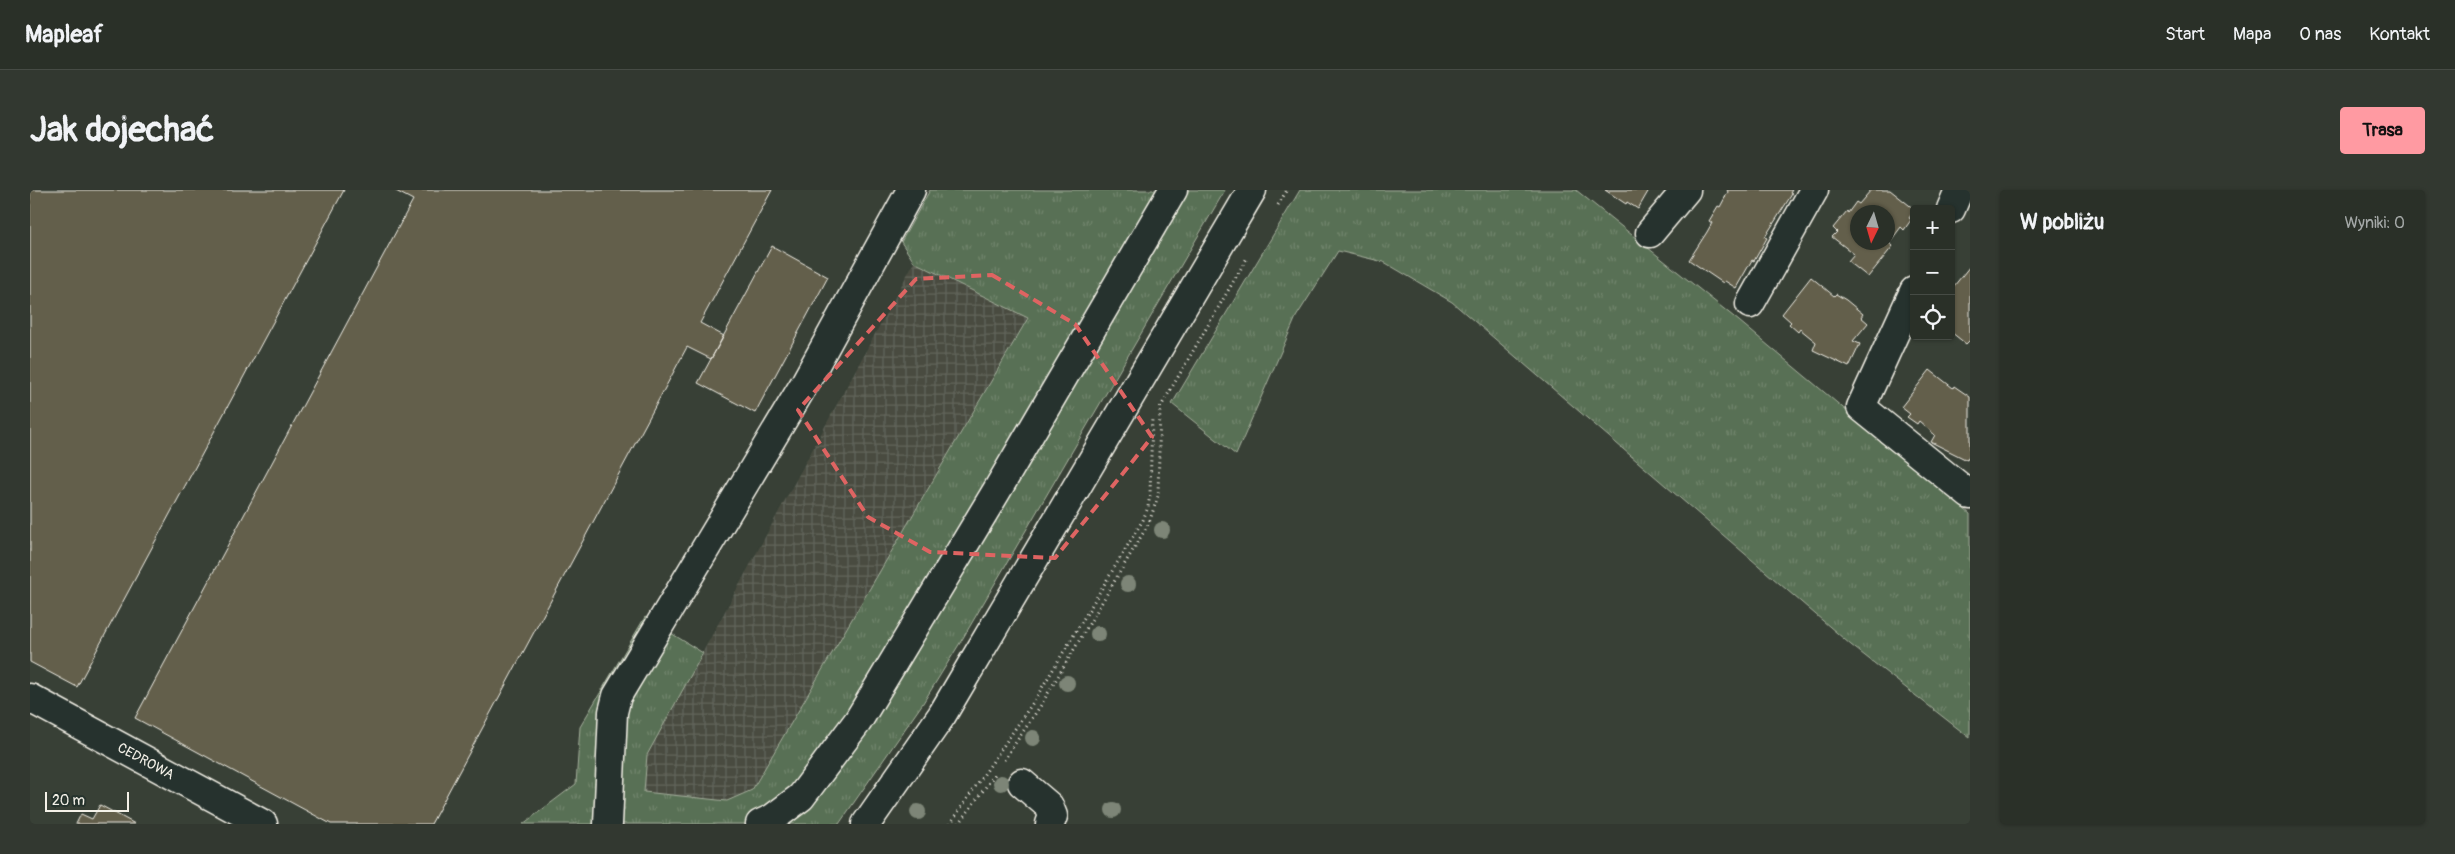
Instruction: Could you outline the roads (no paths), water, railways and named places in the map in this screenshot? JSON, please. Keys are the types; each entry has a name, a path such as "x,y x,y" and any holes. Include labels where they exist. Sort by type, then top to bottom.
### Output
{"street":[{"path":"608,824 610,746 613,712 617,696 805,384 911,190"},
{"path":"760,824 773,818 801,797 864,713 1173,190"},
{"path":"1650,233 1686,190"},
{"path":"1750,304 1814,190"},
{"path":"1952,205 1959,190"},
{"path":"866,824 942,715 1262,198"},
{"path":"1912,295 1861,407 1970,495"},
{"name":"CEDROWA","path":"30,698 263,824"},
{"path":"1022,784 1049,806 1053,816 1050,824"}]}
